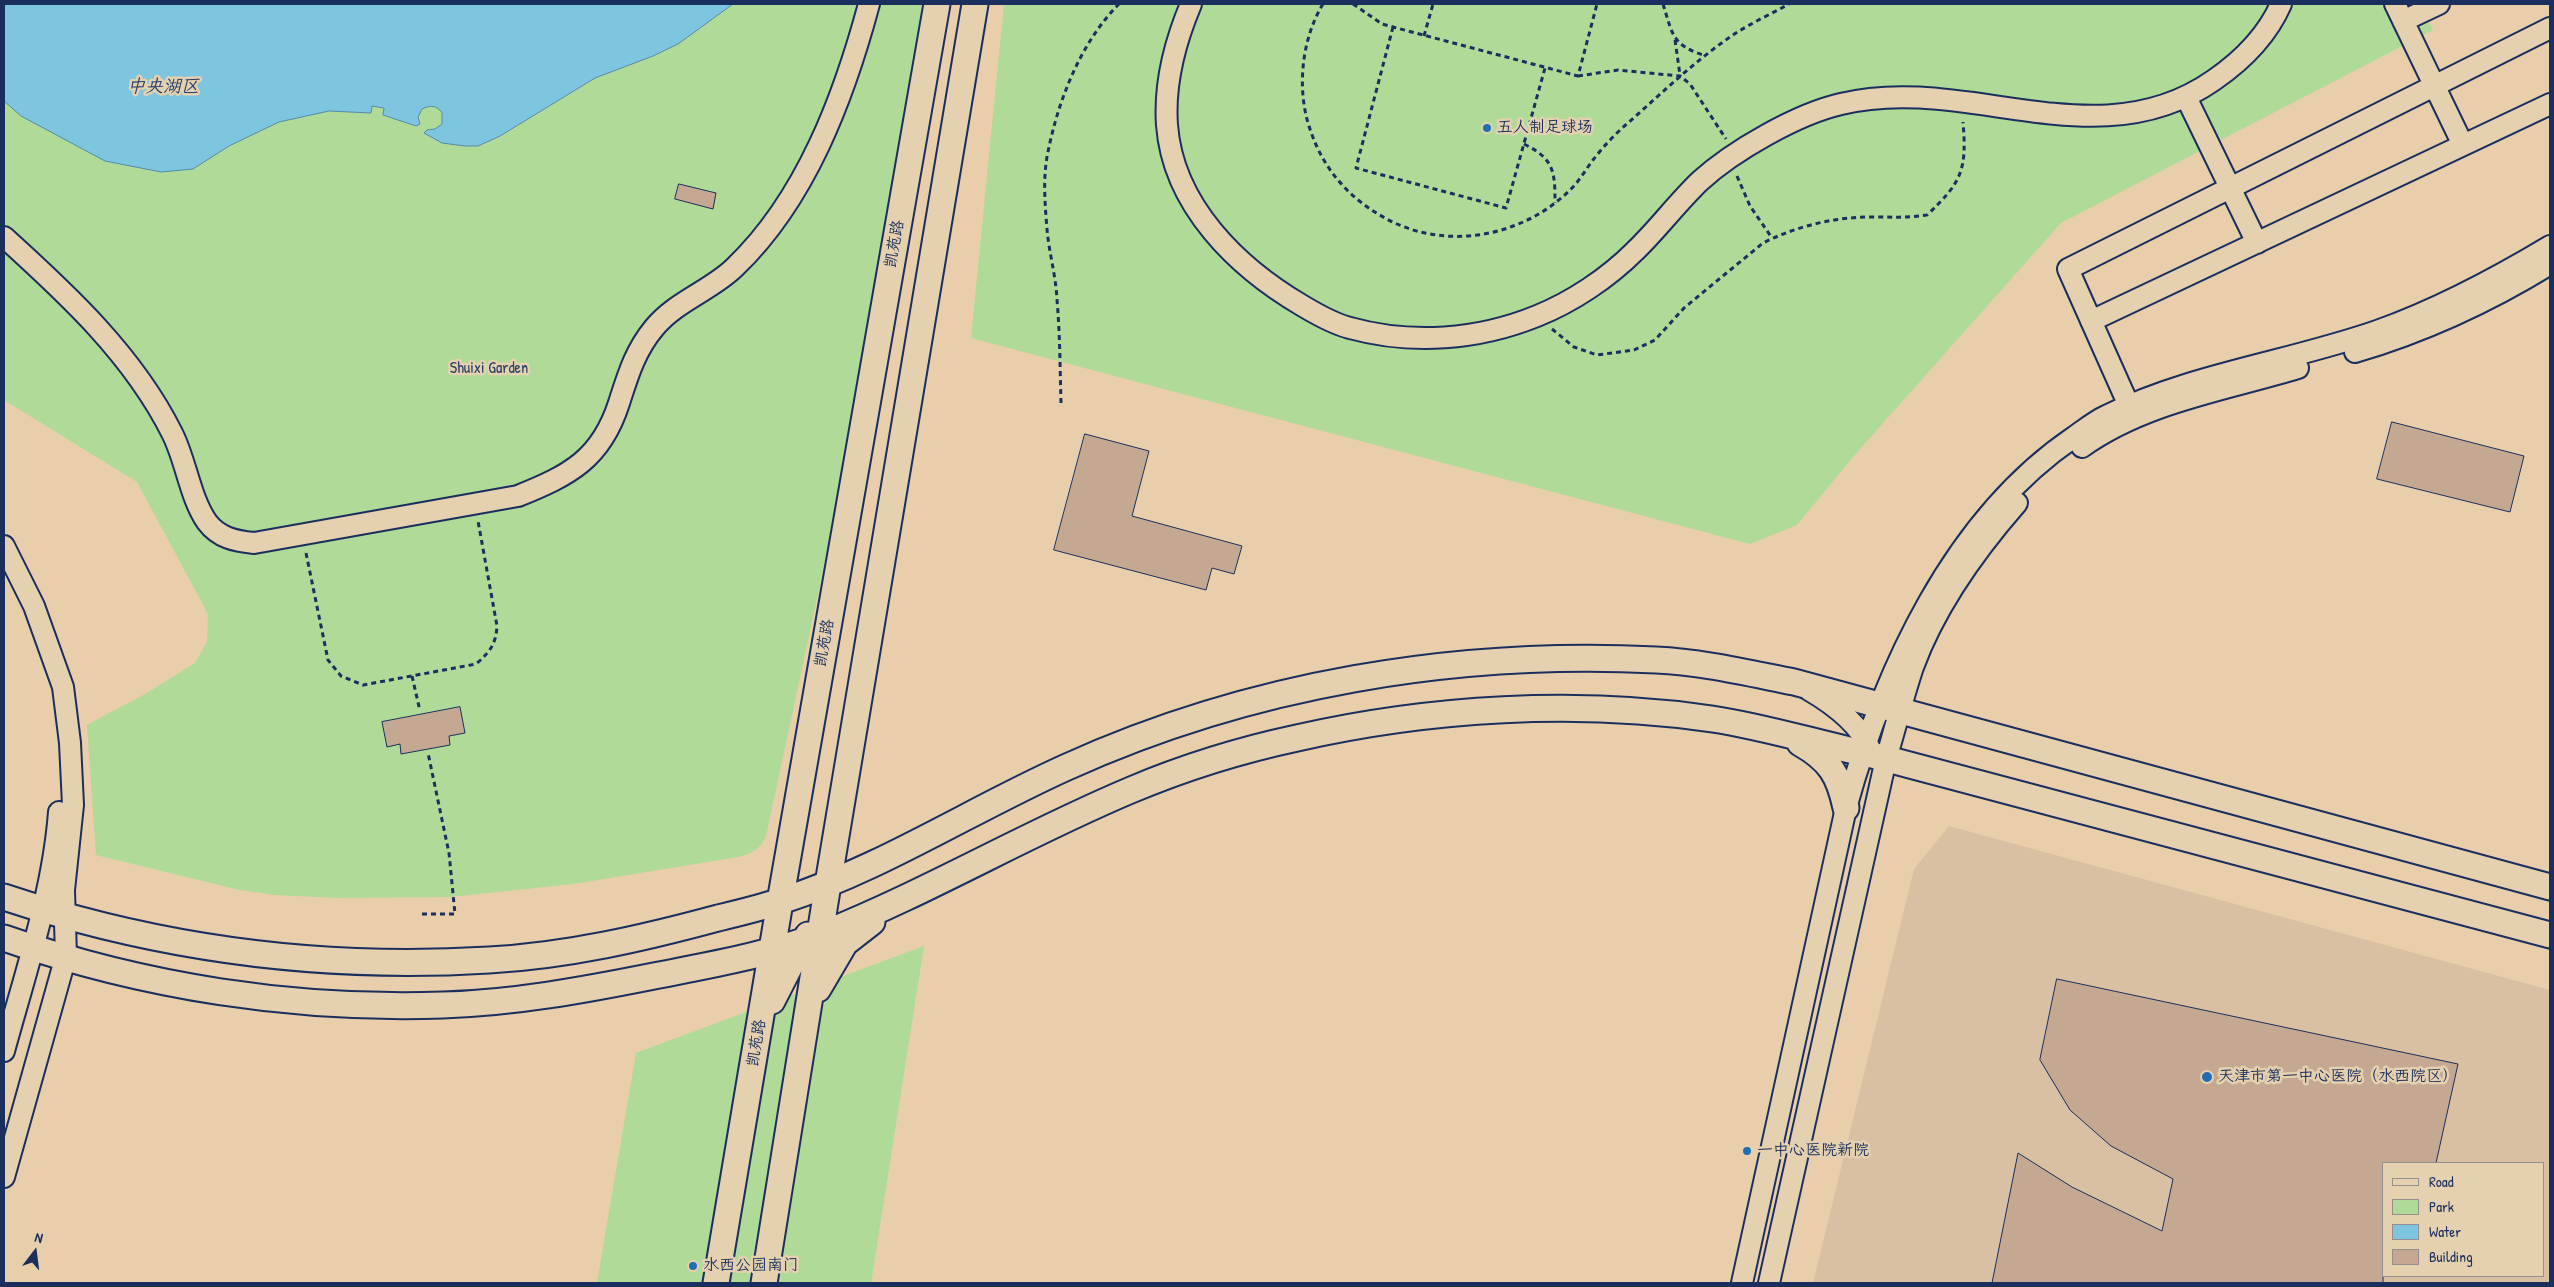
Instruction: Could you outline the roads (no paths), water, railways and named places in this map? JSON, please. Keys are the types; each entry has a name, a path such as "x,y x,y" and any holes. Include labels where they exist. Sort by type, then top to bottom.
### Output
{"main road":[{"name":"凯苑路","path":"716,1283 780,902 937,4"},
{"path":"764,1283 808,1017 816,930 828,884 975,4"},
{"path":"4,897 53,912 196,946 340,961 417,962 493,960 579,948 662,933 780,902 878,862 986,805 1070,765 1134,739 1223,710 1307,688 1402,670 1502,661 1579,660 1659,660 1723,668 1794,682 1889,710 2550,887"},
{"path":"4,938 32,948 120,972 261,998 344,1004 445,1005 539,997 700,967 772,951 816,930 898,902 1134,789 1218,760 1296,738 1425,716 1576,709 1646,712 1707,718 1871,751 2550,935"},
{"path":"1780,732 1822,757 1834,771 1841,784 1846,808"},
{"path":"759,1030 781,981 839,894 878,862"},
{"path":"808,1017 823,978 845,943 898,902"}],"street":[{"path":"4,237 74,301 120,353 144,387 172,434 207,522 231,541 254,543 518,496 559,480 584,460 603,440 638,350 654,327 683,302 734,268 765,233 807,168 836,103 869,4"},
{"path":"1190,4 1172,57 1167,92 1167,128 1174,160 1186,190 1202,218 1227,247 1252,271 1285,295 1315,313 1346,328 1381,335 1419,339 1453,338 1514,325 1543,314 1608,274 1635,252 1699,182 1732,157 1798,119 1839,104 1882,97 1919,97 1961,101 2056,115 2105,116 2153,108 2196,93 2225,73 2249,52 2264,33 2281,4"},
{"path":"2439,4 2399,12 2463,145"},
{"path":"2132,412 2068,269 2550,28"},
{"path":"2186,97 2256,243"},
{"path":"2091,321 2550,104"},
{"path":"1742,1283 1846,808 1889,710 1914,666 1931,627 1974,558 2001,521 2054,466 2159,394 2377,331 2471,291 2550,246"},
{"path":"2132,412 2213,392 2385,343 2486,300 2550,264"},
{"path":"4,546 34,606 63,687 73,776 72,830 64,890 32,948 4,1051"},
{"path":"4,570 21,603 37,644 53,696 61,782 53,912 66,956 4,1177"},
{"path":"1769,1283 1876,807 1875,765 1871,751 1855,725 1836,708 1794,682"},
{"path":"1871,751 1889,710"}],"water":[{"name":"中央湖区","path":"4,4 733,4 678,44 653,56 595,78 500,136 478,146 442,143 424,133 442,124 442,113 436,107 431,106 422,109 418,117 420,124 416,126 383,115 384,108 372,106 371,113 329,111 279,122 229,146 193,169 161,172 105,161 21,116 4,101"}],"place":[{"name":"五人制足球场","path":"1487,128"},
{"name":"天津市第一中心医院（水西院区）","path":"2207,1077"},
{"name":"一中心医院新院","path":"1747,1151"},
{"name":"水西公园南门","path":"693,1266"}],"park label":[{"name":"Shuixi Garden","path":"489,369"}]}
